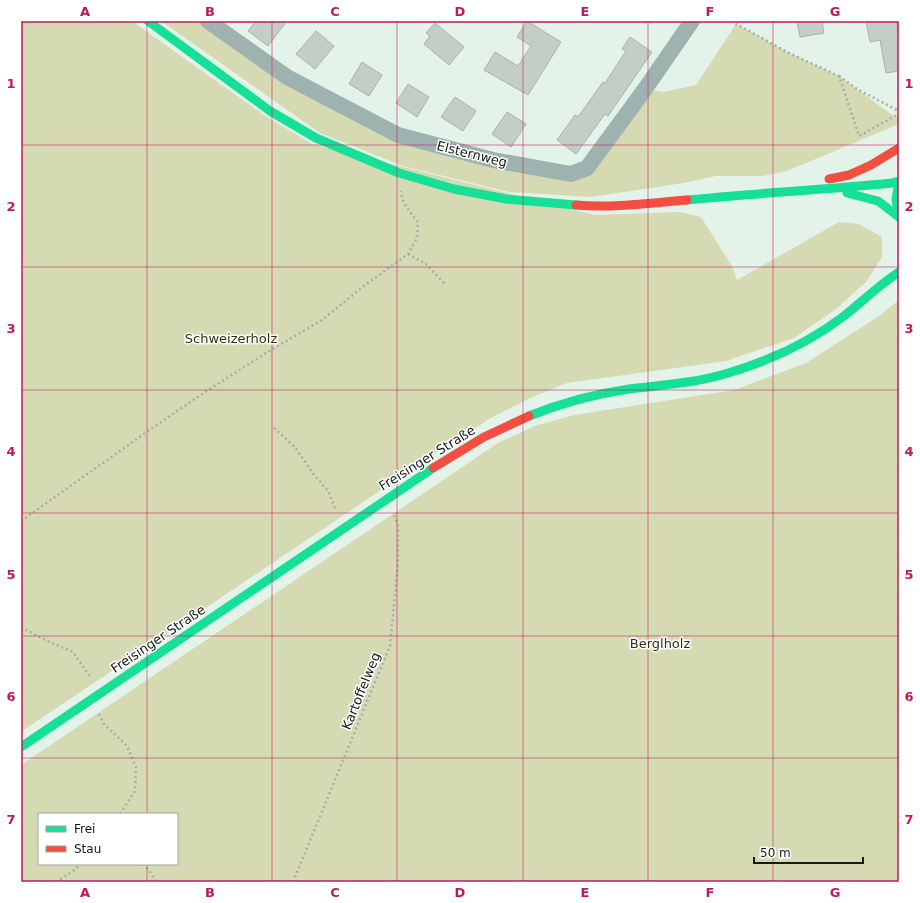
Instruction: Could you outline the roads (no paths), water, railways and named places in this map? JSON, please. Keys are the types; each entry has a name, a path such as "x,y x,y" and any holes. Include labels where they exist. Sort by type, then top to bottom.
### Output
{"main road":[{"path":"148,21 270,111 316,138 399,173 454,189 506,199 593,206 640,204 759,193 831,190 899,182 896,199 899,217"},
{"path":"759,193 849,175 899,148"},
{"path":"831,190 878,201 899,217"},
{"name":"Freisinger Straße","path":"21,747 443,461 490,434 546,410 572,402 612,392 690,381 726,374 765,360 819,333 854,308 896,268"}],"street":[{"name":"Elsternweg","path":"208,21 287,77 398,135 493,160 570,174 586,168 645,89 692,21"}],"park label":[{"name":"Schweizerholz","path":"231,338"},
{"name":"Berglholz","path":"660,643"}]}
